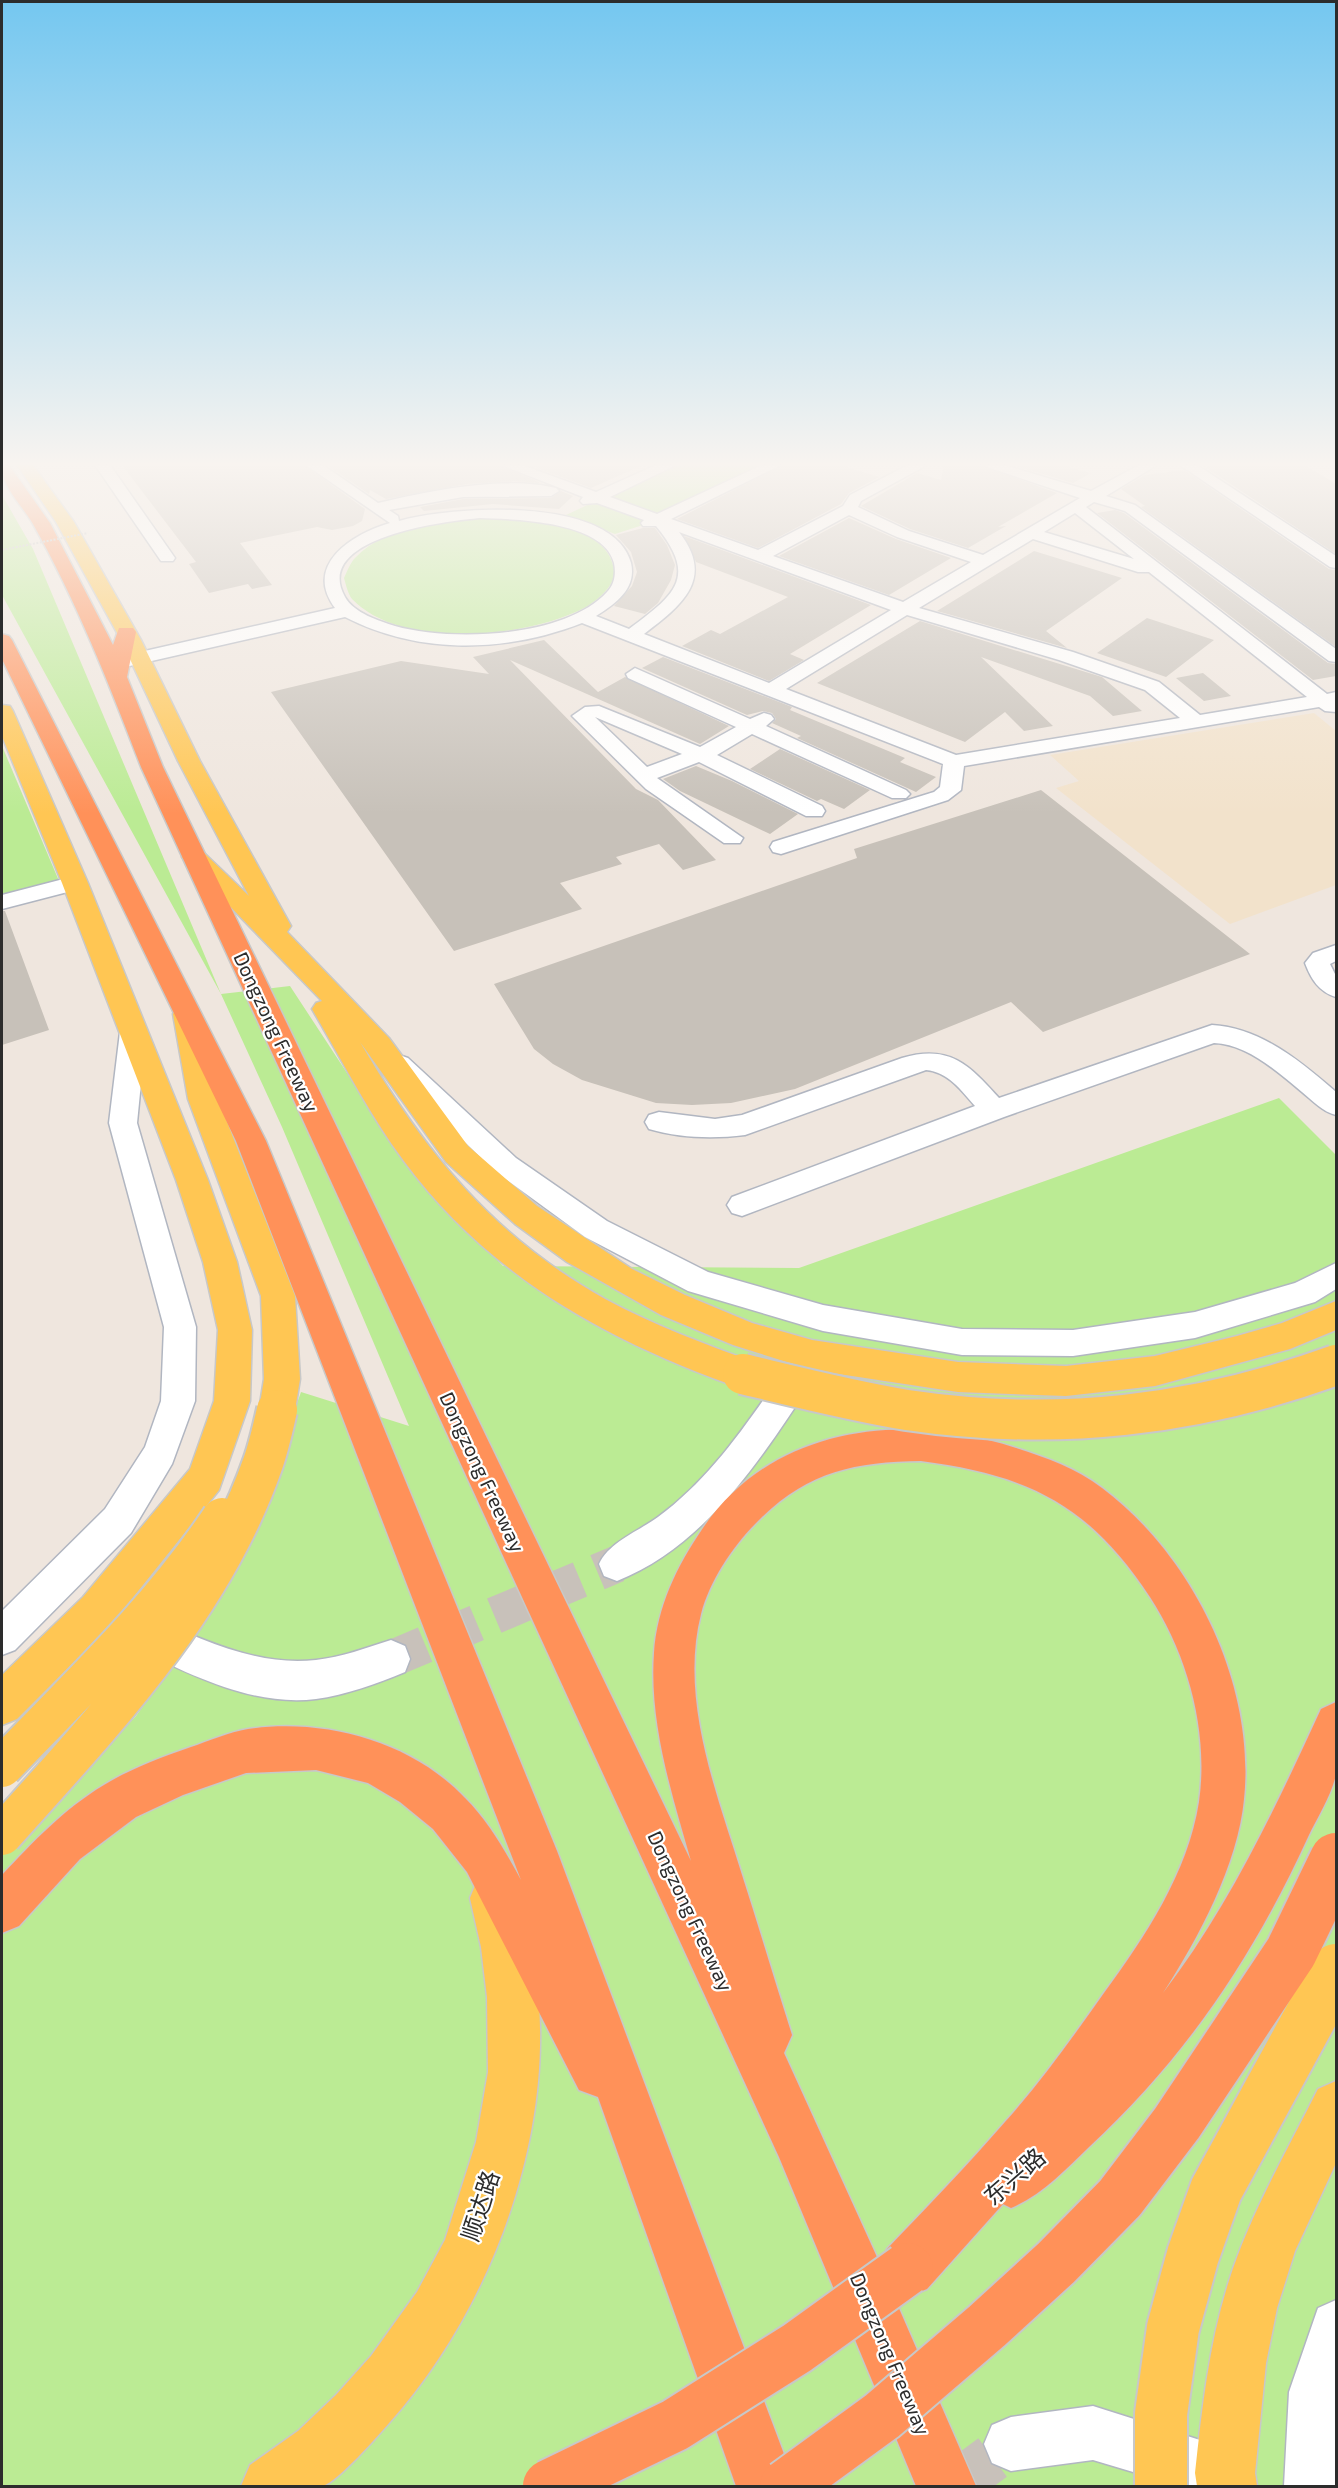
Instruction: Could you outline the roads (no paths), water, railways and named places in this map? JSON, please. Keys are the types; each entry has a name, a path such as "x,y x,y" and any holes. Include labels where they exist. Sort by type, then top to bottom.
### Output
{"highway":[{"name":"Dongzong Freeway","path":"79,581 125,651 152,767 798,2138 946,2487"},
{"path":"2,640 256,1152 534,1851 766,2487"},
{"path":"798,2138 689,1769 679,1721 675,1667 679,1620 691,1585 709,1551 731,1519 757,1494 789,1472 849,1449 897,1443 936,1444 977,1451 1060,1482 1098,1509 1135,1544 1161,1579 1202,1655 1220,1728 1221,1810 1204,1864 1175,1930 1148,1978 1016,2150 906,2269"},
{"name":"东兴路","path":"549,2487 675,2425 797,2348 906,2269 1021,2173 1080,2119 1143,2056 1193,1994 1272,1864 1336,1724"},
{"path":"2,1910 64,1843 120,1801 176,1775 246,1751 316,1748 376,1763 416,1786 449,1814 483,1856 659,2189"},
{"path":"786,2487 882,2416 987,2326 1056,2263 1120,2198 1177,2123 1285,1962 1336,1859"}],"main road":[{"path":"92,581 125,651 189,760 292,952 415,1152 451,1195 514,1253 573,1297 657,1339 743,1374 908,1410 985,1418 1051,1421 1106,1417 1215,1403 1336,1365"},
{"path":"2,711 75,883 192,1180 219,1262 235,1330 232,1401 206,1478 97,1611 2,1704"},
{"path":"194,857 292,952 379,1045 457,1154 526,1215 570,1247 620,1278 673,1305 745,1335 812,1355 957,1377 1066,1381 1155,1371 1227,1354 1290,1335 1336,1315"},
{"path":"2,1835 119,1705 157,1658 183,1620 224,1552 250,1500 263,1464 277,1410 282,1379 278,1296 203,1099 185,1006"},
{"path":"2,1767 175,1582 213,1531 241,1487 277,1410"},
{"name":"顺达路","path":"271,2487 318,2453 404,2359 450,2289 477,2224 498,2156 511,2097 514,2028 498,1913 483,1856"},
{"path":"1161,2487 1161,2414 1173,2328 1192,2255 1216,2190 1336,1971"},
{"path":"1226,2480 1234,2378 1247,2316 1266,2256 1336,2107"}],"street":[{"path":"329,581 327,595 347,611 374,626 411,636 456,640 546,630 583,617 610,600 624,581"},
{"path":"632,635 666,609 683,589 686,581"},
{"path":"829,581 906,609 1066,656 1152,686 1196,721"},
{"path":"772,689 951,581"},
{"path":"1172,581 1332,703"},
{"path":"1231,581 1336,657"},
{"path":"125,651 347,611"},
{"path":"583,617 954,761 1196,721 1332,703"},
{"path":"635,674 754,726 899,794"},
{"path":"643,776 699,754 754,726 794,698"},
{"path":"732,838 643,776 582,716 592,711 599,712 699,754 814,811"},
{"path":"781,847 941,796 950,790 954,761"},
{"path":"2,902 75,883"},
{"path":"1336,953 1322,958 1317,963 1323,977 1336,989"},
{"path":"2,1637 118,1521 160,1453 178,1401 180,1327 123,1123 133,1032"},
{"path":"742,1204 994,1110 1212,1034 1233,1035 1289,1067 1336,1106"},
{"path":"379,1045 506,1165 596,1228 699,1282 822,1318 962,1342 1073,1343 1195,1325 1304,1293 1336,1275"},
{"path":"659,1122 715,1129 745,1125 911,1064 935,1059 958,1070 994,1110"},
{"path":"1277,1061 1282,1069 1336,1114"},
{"path":"617,1564 672,1527 699,1505 757,1436 812,1355"},
{"path":"97,1611 205,1662 286,1681 338,1677 391,1659"},
{"path":"1311,2487 1315,2392 1336,2326"},
{"path":"1011,2444 1093,2433 1226,2480"}],"tunnel":[{"path":"391,1659 617,1564"},
{"path":"954,2486 1011,2444"}]}
